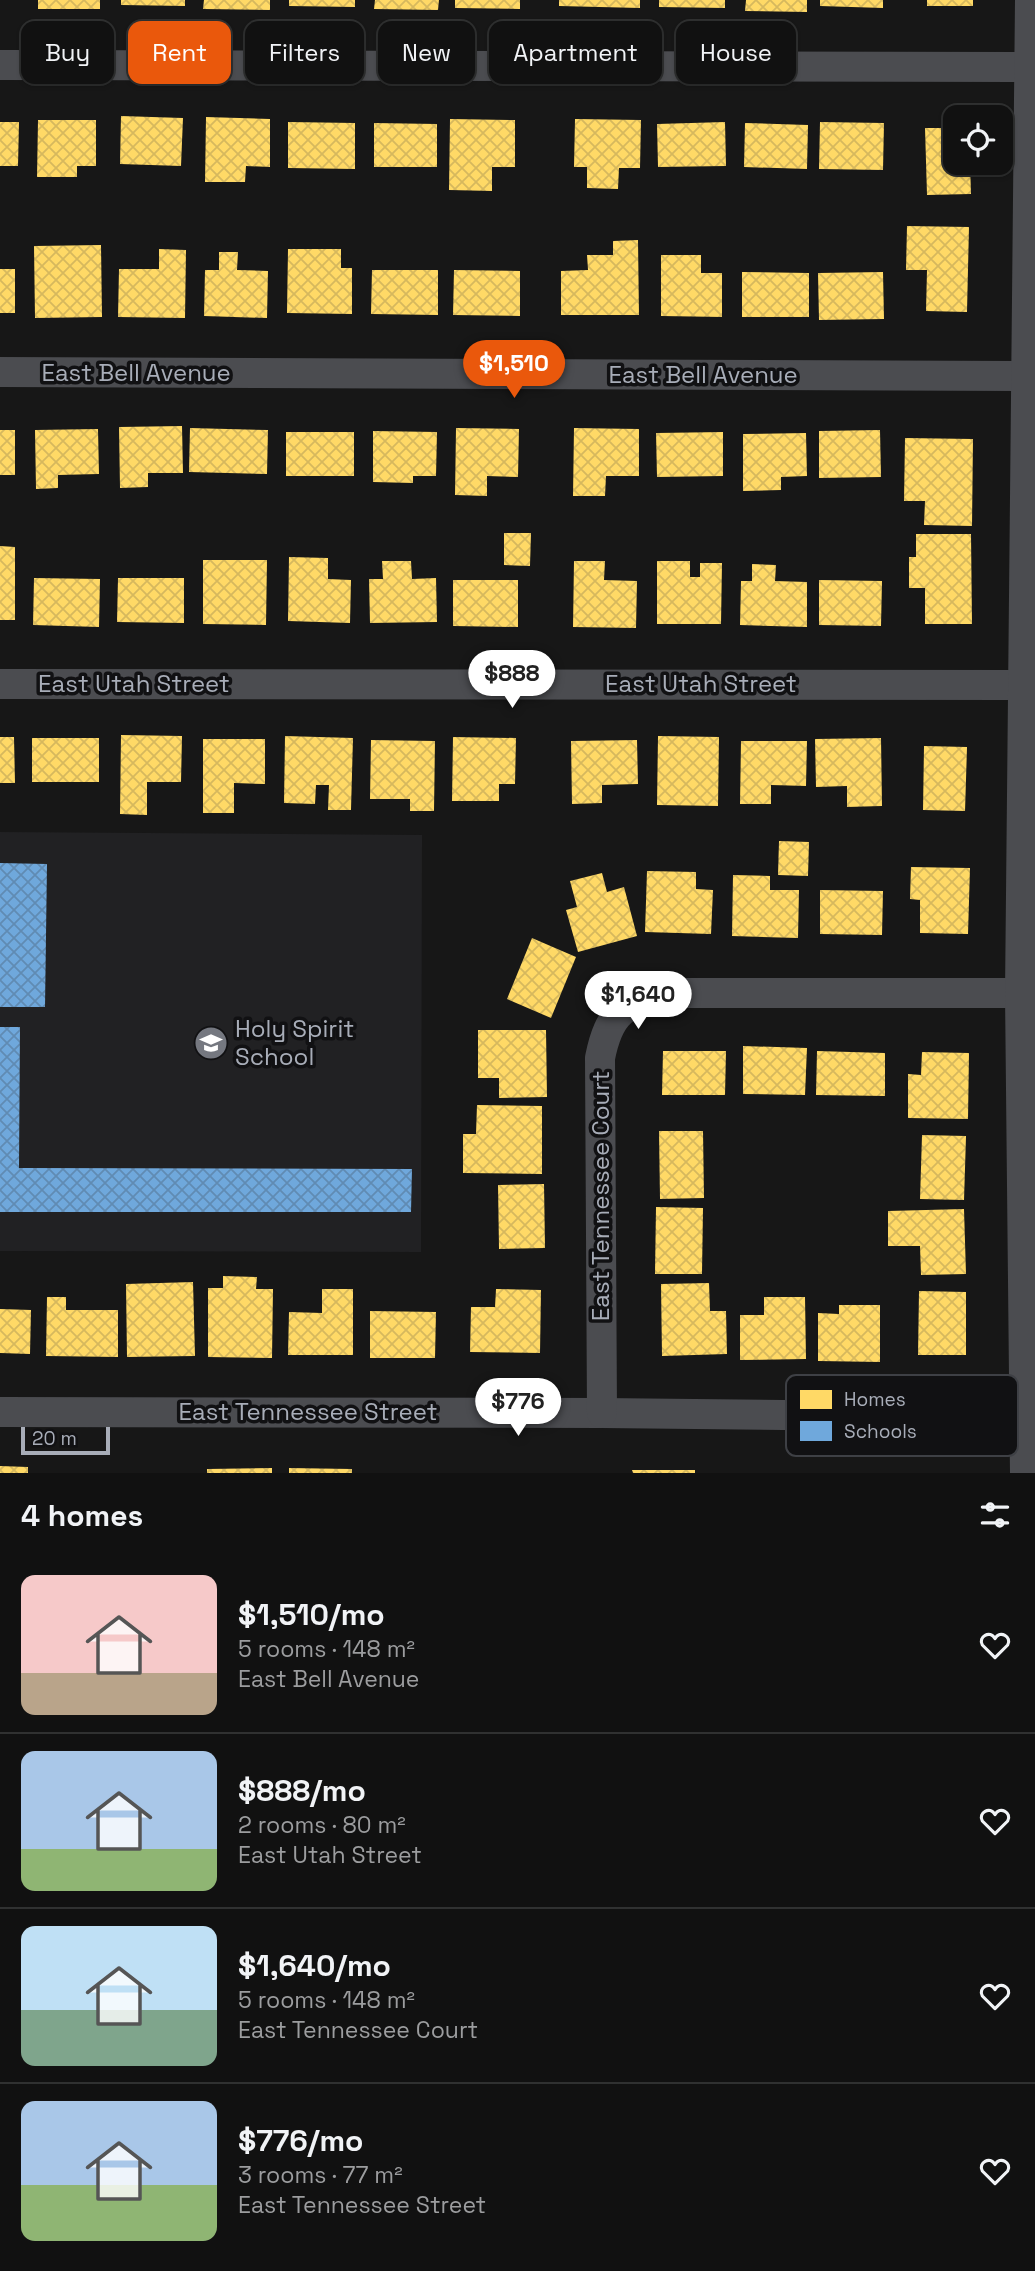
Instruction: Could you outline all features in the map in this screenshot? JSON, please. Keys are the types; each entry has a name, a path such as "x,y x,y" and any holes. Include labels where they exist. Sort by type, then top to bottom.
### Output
{"street":[{"path":"1025,1473 1030,1418 1020,993 1033,67 1030,0"},
{"path":"0,65 1033,67"},
{"name":"East Bell Avenue","path":"0,372 1027,376"},
{"name":"East Utah Street","path":"0,684 1023,685"},
{"name":"East Tennessee Court","path":"602,1413 600,1058 605,1033 619,1013 639,1000 668,993 1020,993"},
{"name":"East Tennessee Street","path":"0,1412 786,1415"}],"shaded area":[{"name":"Holy Spirit School","path":"0,832 422,835 421,1252 0,1251"}],"building: Homes":[{"path":"38,0 100,0 100,9 38,9"},
{"path":"121,0 185,0 185,6 121,5"},
{"path":"204,0 270,0 270,10 203,9"},
{"path":"289,0 355,0 355,7 289,6"},
{"path":"375,0 439,0 438,10 374,9"},
{"path":"455,0 520,0 520,9 455,8"},
{"path":"559,0 640,0 640,8 559,6"},
{"path":"659,0 725,0 725,8 659,7"},
{"path":"746,0 807,0 807,12 745,11"},
{"path":"820,0 883,0 883,8 820,6"},
{"path":"927,0 973,0 973,6 927,6"},
{"path":"121,116 183,118 181,166 120,164"},
{"path":"206,117 270,119 270,167 246,166 245,182 205,182"},
{"path":"450,119 515,120 515,167 492,167 492,191 449,190"},
{"path":"575,119 641,120 640,168 619,168 618,189 587,188 587,167 574,167"},
{"path":"38,120 96,120 96,166 77,166 77,177 37,177"},
{"path":"0,122 19,122 18,166 0,166"},
{"path":"288,122 355,123 355,169 288,168"},
{"path":"725,122 726,166 658,167 657,124"},
{"path":"820,122 884,123 883,170 819,169"},
{"path":"374,123 437,124 437,167 374,167"},
{"path":"745,123 808,125 807,169 744,167"},
{"path":"925,128 943,128 943,175 970,175 971,194 927,195"},
{"path":"907,226 969,227 967,312 926,311 927,270 906,270"},
{"path":"638,240 639,315 561,315 561,271 588,270 587,255 613,255 613,241"},
{"path":"101,245 102,317 35,318 34,246"},
{"path":"159,249 186,250 185,318 118,317 119,269 159,269"},
{"path":"288,249 341,249 341,268 352,268 352,314 287,313"},
{"path":"219,252 238,252 237,270 268,271 267,318 204,316 205,270 219,270"},
{"path":"661,255 701,255 701,273 722,273 722,317 661,316"},
{"path":"0,269 15,269 15,313 0,313"},
{"path":"372,270 438,270 438,315 371,314"},
{"path":"454,270 520,271 520,316 453,315"},
{"path":"742,272 809,273 809,317 742,317"},
{"path":"883,272 884,319 819,320 818,273"},
{"path":"182,426 183,473 148,473 148,487 120,488 119,427"},
{"path":"190,428 268,430 267,474 189,472"},
{"path":"456,428 519,429 518,477 487,476 487,496 455,495"},
{"path":"574,428 639,429 639,476 606,476 605,496 573,496"},
{"path":"98,429 99,474 58,475 58,488 36,489 35,430"},
{"path":"0,430 15,430 15,475 0,475"},
{"path":"880,430 881,477 819,478 819,431"},
{"path":"373,431 437,432 436,476 413,476 413,483 373,482"},
{"path":"286,432 354,432 354,476 286,476"},
{"path":"723,432 723,476 657,477 656,433"},
{"path":"806,433 807,476 781,477 781,490 743,491 743,434"},
{"path":"905,438 973,439 972,526 924,525 925,501 904,501"},
{"path":"504,533 531,533 530,566 504,565"},
{"path":"916,534 971,534 972,624 925,624 925,588 909,588 909,557 916,557"},
{"path":"0,546 15,547 15,620 0,620"},
{"path":"289,557 328,558 328,579 351,580 350,623 288,621"},
{"path":"203,560 267,560 266,625 203,624"},
{"path":"382,561 411,561 412,579 436,578 437,622 370,623 369,579 383,579"},
{"path":"574,561 605,561 604,580 637,581 636,628 573,627"},
{"path":"657,561 690,561 690,577 700,577 700,563 722,563 721,624 657,624"},
{"path":"752,564 776,565 775,581 807,582 807,627 740,625 741,581 752,581"},
{"path":"34,578 100,579 99,627 33,625"},
{"path":"118,578 184,578 184,623 117,622"},
{"path":"453,580 518,580 518,627 453,626"},
{"path":"819,580 882,581 881,626 819,625"},
{"path":"121,735 182,736 181,782 147,782 147,815 120,814"},
{"path":"285,736 353,738 351,810 328,810 329,785 316,785 315,804 284,803"},
{"path":"658,736 719,737 718,806 657,805"},
{"path":"0,737 14,737 15,783 0,783"},
{"path":"453,737 516,738 515,784 499,784 499,801 452,801"},
{"path":"32,738 99,738 99,782 32,782"},
{"path":"881,738 882,806 847,807 847,786 816,787 815,739"},
{"path":"203,739 265,739 265,784 234,783 234,813 203,813"},
{"path":"371,740 435,741 434,811 410,811 410,799 370,799"},
{"path":"637,740 638,784 602,785 602,803 572,804 571,741"},
{"path":"741,741 807,741 806,786 771,785 771,804 740,804"},
{"path":"924,746 967,747 965,811 923,810"},
{"path":"779,841 809,842 808,876 778,875"},
{"path":"911,867 970,868 968,934 920,933 920,900 910,899"},
{"path":"647,871 696,872 696,889 713,890 711,934 645,932"},
{"path":"602,873 607,892 624,887 637,936 578,952 566,910 577,907 570,881"},
{"path":"733,875 770,876 770,890 799,890 798,938 732,936"},
{"path":"820,890 883,891 882,935 820,934"},
{"path":"532,938 576,957 551,1018 507,999"},
{"path":"478,1030 546,1030 547,1097 499,1098 499,1078 478,1078"},
{"path":"743,1046 807,1048 805,1095 743,1094"},
{"path":"663,1051 726,1051 725,1095 662,1095"},
{"path":"817,1051 885,1053 885,1096 816,1095"},
{"path":"922,1052 969,1053 968,1119 908,1118 908,1074 921,1075"},
{"path":"477,1105 542,1106 542,1174 463,1173 463,1134 476,1134"},
{"path":"659,1131 703,1131 704,1198 660,1199"},
{"path":"922,1135 966,1136 964,1200 920,1199"},
{"path":"544,1184 545,1248 499,1249 498,1185"},
{"path":"656,1207 703,1208 702,1274 655,1274"},
{"path":"964,1209 966,1274 921,1275 920,1246 888,1246 888,1211"},
{"path":"223,1276 257,1277 256,1289 273,1289 272,1358 208,1357 208,1288 223,1288"},
{"path":"193,1282 195,1356 127,1357 126,1284"},
{"path":"709,1283 710,1311 726,1311 727,1354 662,1356 661,1284"},
{"path":"322,1289 353,1289 353,1355 288,1355 289,1312 322,1313"},
{"path":"496,1289 541,1290 540,1353 470,1352 471,1307 495,1307"},
{"path":"919,1291 966,1292 966,1355 918,1355"},
{"path":"47,1297 66,1297 66,1310 118,1310 118,1357 46,1356"},
{"path":"764,1297 805,1297 806,1359 740,1360 740,1315 764,1315"},
{"path":"839,1305 880,1305 880,1362 818,1361 818,1313 839,1314"},
{"path":"0,1309 31,1310 30,1354 0,1353"},
{"path":"370,1311 436,1312 435,1358 370,1358"},
{"path":"0,1466 28,1467 28,1473 0,1473"},
{"path":"272,1468 272,1473 207,1473 207,1469"},
{"path":"289,1468 352,1469 352,1473 289,1473"},
{"path":"632,1470 695,1470 695,1473 633,1473"}],"building: Schools":[{"path":"0,863 47,864 45,1007 0,1007"},
{"path":"0,1027 20,1027 19,1168 412,1169 411,1212 0,1212"}],"place":[{"name":"Holy Spirit School","path":"211,1043"}]}
